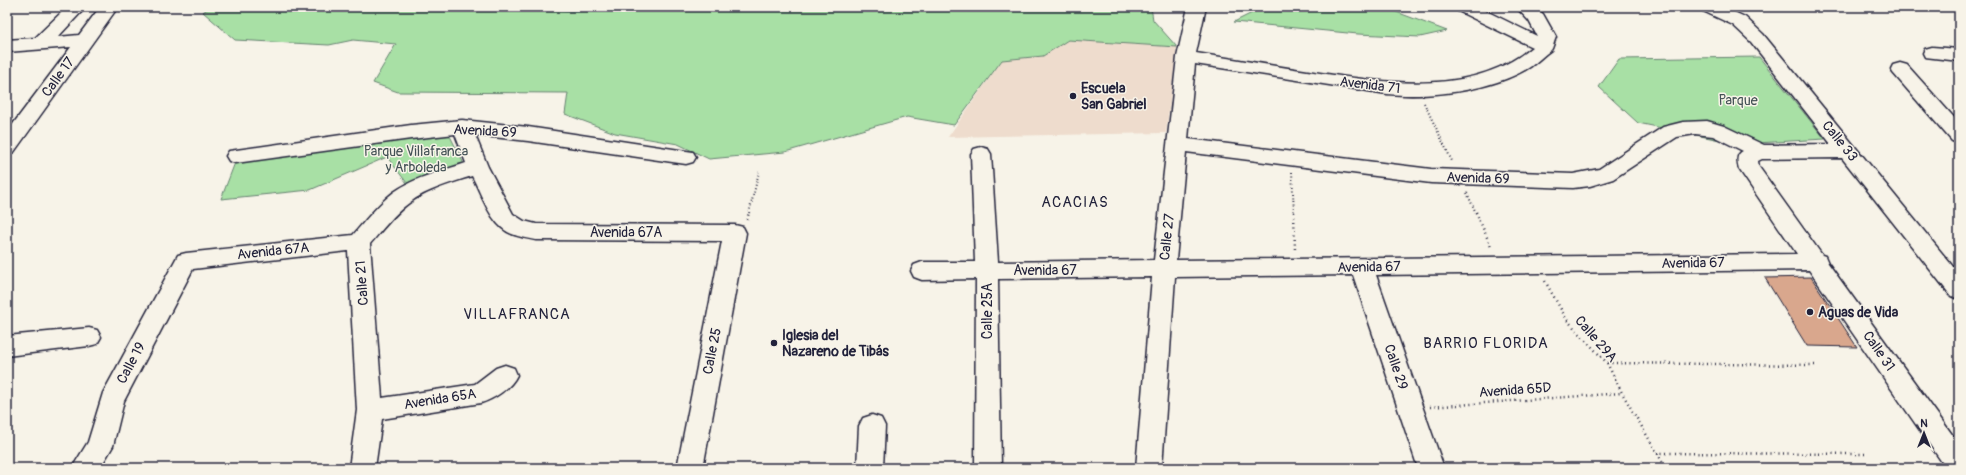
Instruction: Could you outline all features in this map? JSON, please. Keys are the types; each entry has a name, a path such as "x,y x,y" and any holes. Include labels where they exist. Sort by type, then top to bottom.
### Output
{"street":[{"path":"41,43 77,7"},
{"name":"Calle 17","path":"7,147 109,7"},
{"name":"Calle 27","path":"1149,468 1164,268 1186,58 1197,7"},
{"path":"1464,7 1544,46 1547,37 1537,18 1525,7"},
{"name":"Calle 33","path":"1710,7 1739,21 1757,38 1959,290"},
{"path":"7,46 85,40"},
{"name":"Avenida 71","path":"1186,58 1348,83 1418,90 1454,85 1506,72 1532,59 1544,46"},
{"path":"1932,52 1959,55"},
{"path":"1900,69 1959,136"},
{"path":"462,127 478,167"},
{"name":"Avenida 69","path":"236,156 411,132 462,127 528,134 686,158"},
{"name":"Avenida 69","path":"1177,144 1431,176 1573,181 1590,179 1606,174 1670,132 1682,128 1714,128 1735,137 1754,155"},
{"path":"1754,155 1848,151"},
{"name":"Calle 25A","path":"981,154 987,270 988,468"},
{"name":"Calle 31","path":"1754,155 1747,163 1749,169 1817,262 1959,465"},
{"name":"Avenida 67A","path":"478,167 505,219 518,228 536,232 735,233"},
{"name":"Calle 21","path":"362,468 370,410 359,242 382,215 403,196 432,183 478,167"},
{"name":"Calle 25","path":"690,468 735,233"},
{"name":"Avenida 67A","path":"186,261 359,242"},
{"name":"Calle 19","path":"86,468 100,446 112,400 186,261"},
{"name":"Avenida 67","path":"922,271 1817,262"},
{"name":"Calle 29","path":"1362,267 1430,468"},
{"path":"7,346 89,337"},
{"name":"Avenida 65A","path":"370,410 481,393 505,375"},
{"path":"870,468 872,426"}],"path":[{"path":"1292,158 1295,267"},
{"path":"735,233 745,226 759,172"},
{"name":"Calle 29A","path":"1536,265 1566,320 1607,363 1622,393 1666,468"},
{"path":"1607,363 1816,365"},
{"name":"Avenida 65D","path":"1410,409 1622,393"},
{"path":"1656,453 1868,454"}],"shaded area":[{"name":"Escuela San Gabriel","path":"1068,40 1177,47 1166,133 948,137 1002,60 1043,56"}],"green space":[{"path":"210,7 549,7 580,11 631,7 1151,7 1153,20 1177,47 1068,40 1043,56 1002,60 954,125 907,117 785,152 709,159 678,144 615,133 565,114 568,93 398,92 373,83 396,44 353,40 329,45 235,40 203,12"},
{"path":"1264,7 1383,7 1447,31 1420,37 1358,34 1234,22"},
{"name":"Parque","path":"1759,57 1825,139 1739,144 1638,123 1599,87 1619,59"},
{"name":"Parque Villafranca y Arboleda","path":"449,134 464,164 407,183 387,157 310,190 221,199 236,160"}],"water":[{"path":"549,7 631,7 580,11"}],"building":[{"name":"Aguas de Vida","path":"1811,277 1857,347 1807,346 1765,278"}],"place":[{"name":"Escuela San Gabriel","path":"1073,96"},
{"name":"Aguas de Vida","path":"1810,312"},
{"name":"Iglesia del Nazareno de Tibás","path":"774,343"}],"district":[{"name":"ACACIAS","path":"1075,202"},
{"name":"VILLAFRANCA","path":"517,314"},
{"name":"BARRIO FLORIDA","path":"1486,343"}]}
